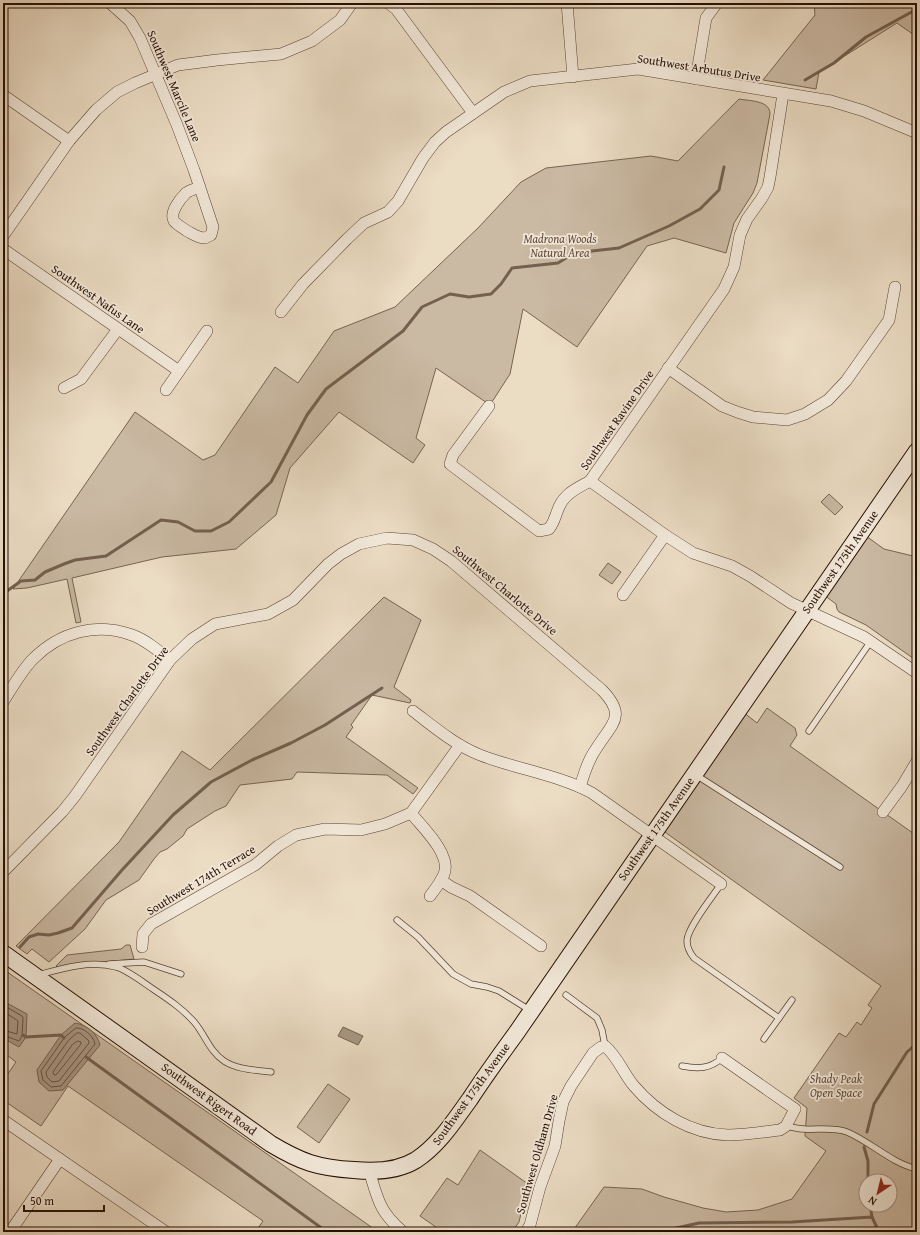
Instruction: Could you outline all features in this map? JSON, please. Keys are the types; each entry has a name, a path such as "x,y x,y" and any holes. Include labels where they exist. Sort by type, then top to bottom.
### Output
{"main road":[{"name":"Southwest 175th Avenue","path":"369,1170 398,1168 415,1160 430,1149 442,1137 531,1012 806,610 917,451"},
{"name":"Southwest Rigert Road","path":"3,953 271,1144 304,1162 336,1169 369,1170"}],"street":[{"name":"Southwest Marcile Lane","path":"110,3 130,21 140,38 178,125 200,187 213,227 211,235 204,238 196,236 174,221 172,217 173,212 183,196 189,191 200,187"},
{"path":"3,236 69,141 96,110 117,92 178,65 281,54 312,41 340,20 352,3"},
{"path":"388,3 396,9 473,113"},
{"path":"567,3 573,77"},
{"path":"696,79 706,18 717,3"},
{"name":"Southwest Arbutus Drive","path":"281,312 303,284 364,223 388,212 398,202 423,158 435,142 446,132 504,92 530,82 638,69 832,101 864,111 917,133"},
{"name":"Southwest Ravine Drive","path":"783,94 768,187 747,219 740,235 734,266 724,289 590,481 665,535 693,553 732,566 791,603 871,641 917,673"},
{"path":"3,95 69,141"},
{"name":"Southwest Nafus Lane","path":"3,249 179,371"},
{"path":"668,368 722,406 737,412 753,417 787,420 805,414 828,400 846,381 889,320 895,287"},
{"path":"64,388 81,379 118,329"},
{"path":"166,390 207,330"},
{"path":"489,406 453,455 450,464 539,531 549,530 555,521 559,507 566,495 590,481"},
{"path":"623,595 665,535"},
{"name":"Southwest Charlotte Drive","path":"3,872 75,796 170,660 192,638 215,624 268,614 293,600 328,564 341,554 359,544 387,538 413,540 434,549 452,560 602,690 611,700 615,708 615,718 612,726 595,750 580,786"},
{"path":"3,702 32,660 48,646 66,635 85,630 107,629 132,635 152,646 170,660"},
{"path":"413,711 460,745 480,755 580,786 601,798 721,884"},
{"path":"430,896 445,872 445,863 441,851 411,813 460,745"},
{"path":"883,812 902,786 917,761"},
{"name":"Southwest 174th Terrace","path":"142,947 143,934 151,924 255,865 278,846 296,835 325,829 366,829 390,822 411,813"},
{"path":"441,880 451,887 470,896 541,946"},
{"path":"605,1046 613,1052 625,1075 634,1086 654,1107 669,1118 688,1126 715,1134 729,1135 780,1130 786,1126 795,1109 722,1058"},
{"name":"Southwest Oldham Drive","path":"526,1232 530,1225 540,1187 555,1146 558,1121 563,1102 571,1086 593,1053 605,1046"},
{"path":"3,1120 166,1232"},
{"path":"10,1232 60,1159"},
{"path":"369,1170 383,1211 391,1221 404,1232"}],"lane":[{"path":"808,731 871,641"},
{"path":"695,773 840,866"},
{"path":"721,884 689,932 687,943 689,951 694,958 779,1018"},
{"path":"397,920 418,937 453,974 471,984 499,991 531,1012"},
{"path":"102,965 144,962 181,974"},
{"path":"36,976 81,965 117,967 176,1004 199,1028 216,1054 224,1062 240,1068 271,1072"},
{"path":"566,995 597,1018 602,1030 605,1046"},
{"path":"764,1039 792,1000"},
{"path":"682,1066 703,1068 715,1064 722,1058"},
{"path":"786,1126 802,1129 845,1132 860,1138 886,1155 917,1170"}],"green space":[{"path":"814,3 917,3 917,37 897,23 819,72 816,89 763,80 815,15"},
{"name":"Madrona Woods Natural Area","path":"739,99 763,104 767,106 770,114 757,183 753,193 734,223 726,253 674,238 647,246 577,347 523,309 510,374 490,405 436,368 416,438 425,445 413,463 339,412 290,468 276,515 236,549 162,557 72,578 81,622 76,623 67,579 27,588 13,589 135,412 203,460 215,455 275,367 298,383 334,331 395,307 478,228 521,182 546,168 651,156 678,161"},
{"path":"829,494 843,507 835,515 821,502"},
{"path":"866,536 884,549 917,558 917,661 866,625 839,612 836,604 824,595"},
{"path":"608,563 621,572 612,584 599,575"},
{"path":"384,597 421,620 394,687 411,700 410,703 372,695 351,725 353,727 346,737 418,788 413,794 387,775 297,772 292,779 240,785 226,806 215,811 187,829 183,836 167,849 160,852 139,880 106,900 85,929 49,962 32,949 27,954 16,946 119,842 182,751 210,770"},
{"name":"Shady Peak Open Space","path":"767,708 795,728 797,735 790,746 917,836 917,1232 572,1232 604,1187 642,1189 703,1208 726,1212 758,1210 792,1199 826,1151 805,1136 807,1108 794,1098 839,1033 846,1037 857,1022 861,1025 872,1008 868,1005 881,986 662,830 743,712 757,723"},
{"path":"126,945 130,945 134,959 56,966 67,955 121,949"},
{"path":"3,969 377,1231 257,1232 256,1231 263,1221 68,1086 41,1126 3,1100 3,1081 16,1062 3,1052"},
{"path":"328,1084 350,1099 319,1143 297,1127"},
{"path":"480,1150 528,1184 519,1222 512,1232 443,1232 420,1216 447,1178 458,1185"}],"water":[{"path":"3,1001 27,1014 26,1037 19,1047 3,1038"},
{"path":"75,1023 91,1030 97,1037 100,1045 63,1090 49,1091 39,1082 37,1070 61,1035"},
{"path":"343,1027 363,1036 358,1045 338,1036"}],"waterway":[{"path":"805,80 834,63 866,37 917,9"},
{"path":"3,596 7,591 21,581 35,580 45,572 64,564 75,560 106,556 161,520 178,522 195,531 211,531 229,522 271,482 307,415 326,389 403,331 422,307 450,294 469,297 491,294 501,284 512,268 558,263 574,253 619,248 669,226 700,209 719,190 724,167"},
{"path":"20,947 29,937 38,934 49,935 72,928 122,870 173,815 211,782 252,760 291,743 325,725 382,688"},
{"path":"3,980 7,973"},
{"path":"23,1035 26,1037 61,1035 64,1038"},
{"path":"867,1132 874,1104 907,1052 917,1043"},
{"path":"86,1057 327,1232"},
{"path":"864,1147 868,1161 868,1173"},
{"path":"871,1213 872,1217"},
{"path":"658,1232 699,1223 792,1222 872,1217 879,1232"}]}
